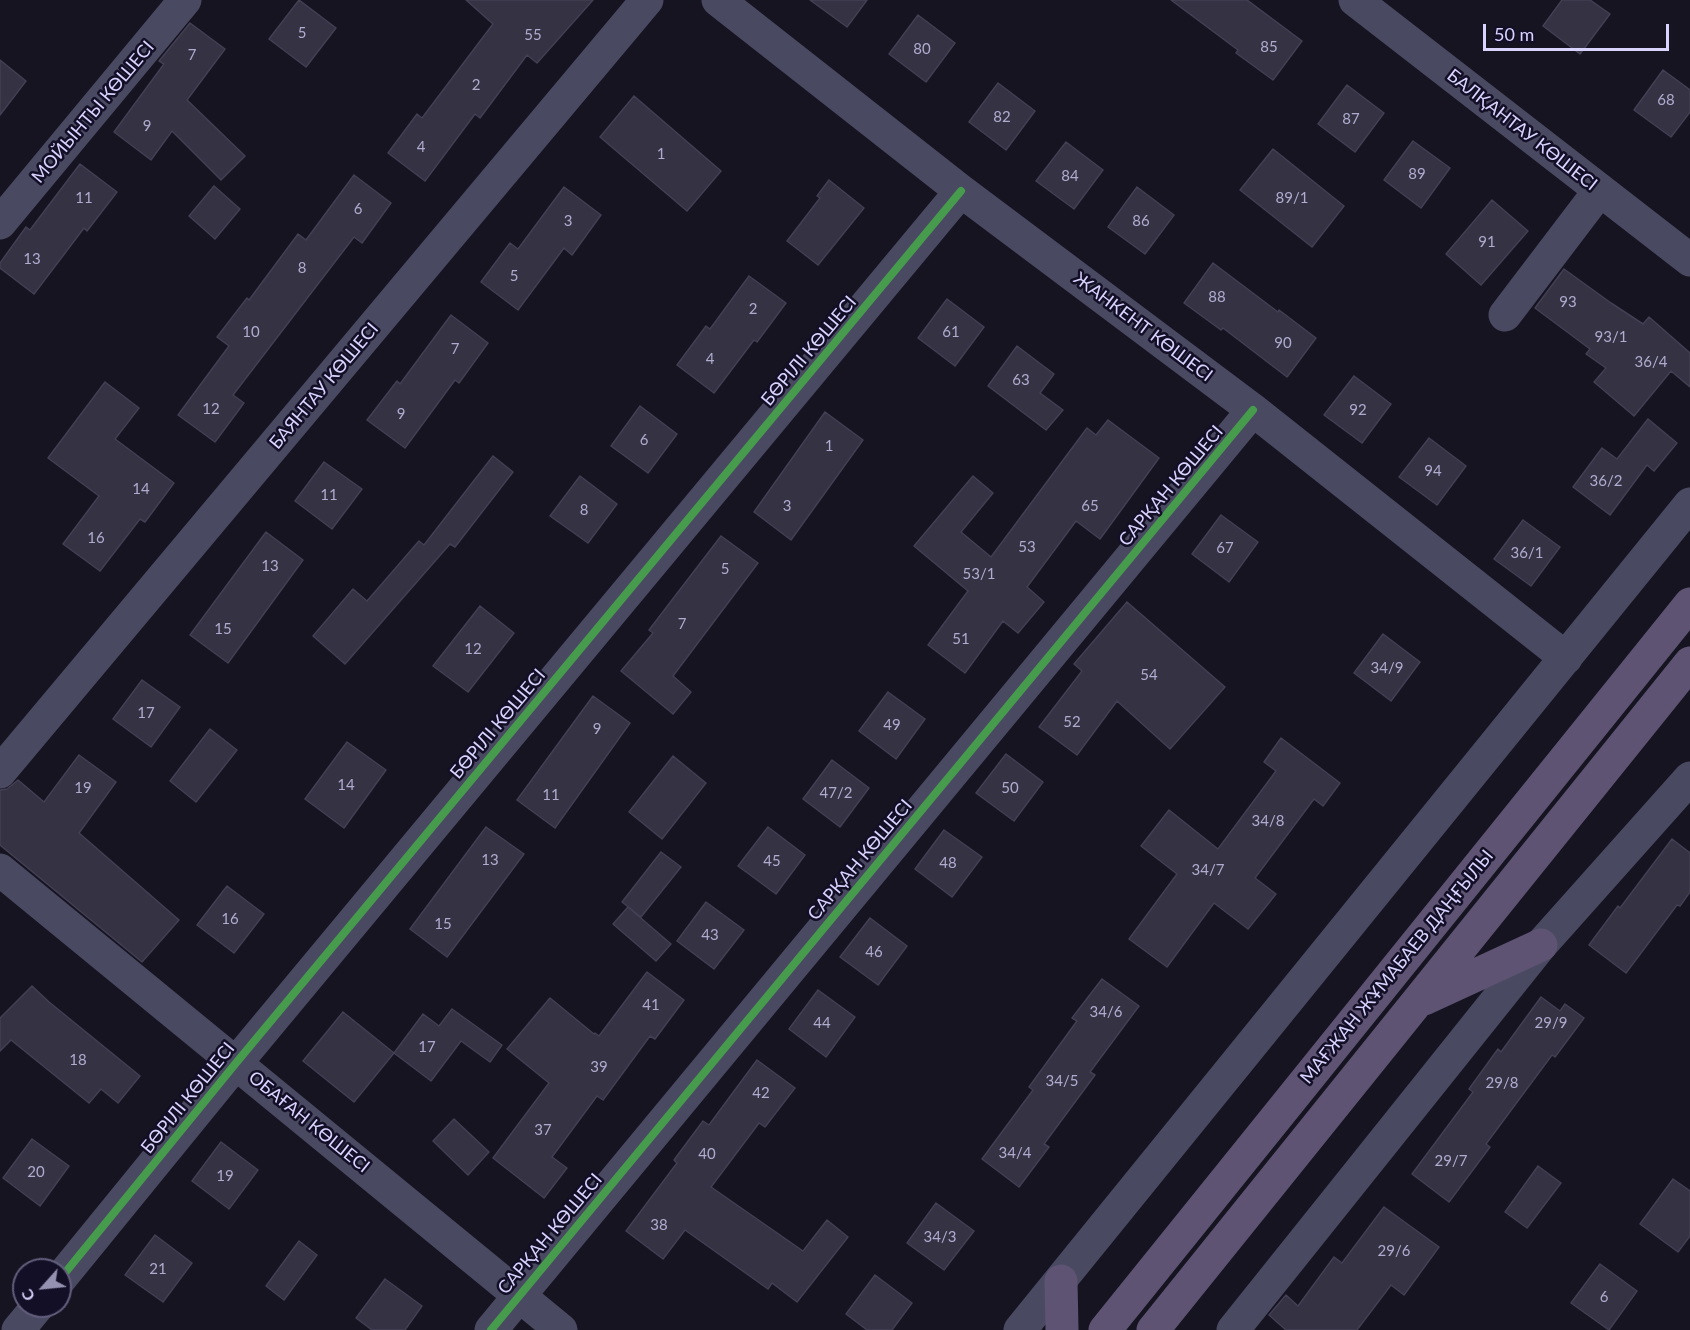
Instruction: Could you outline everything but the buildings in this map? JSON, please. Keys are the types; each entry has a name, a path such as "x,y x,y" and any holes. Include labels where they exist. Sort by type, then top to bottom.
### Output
{"main road":[{"name":"МАҒЖАН ЖҰМАБАЕВ ДАҢҒЫЛЫ","path":"1105,1330 1690,603"},
{"name":"МАҒЖАН ЖҰМАБАЕВ ДАҢҒЫЛЫ","path":"1153,1330 1690,663"},
{"path":"1417,1002 1540,945"},
{"path":"1061,1281 1062,1330"}],"street":[{"name":"МОЙЫНТЫ КӨШЕСІ","path":"0,223 185,0"},
{"name":"БАЯНТАУ КӨШЕСІ","path":"0,772 647,0"},
{"name":"ЖАНКЕНТ КӨШЕСІ","path":"718,0 962,191 1253,410 1566,658"},
{"name":"БАЛҚАНТАУ КӨШЕСІ","path":"1355,0 1690,260"},
{"path":"1505,315 1600,190"},
{"name":"БӨРІЛІ КӨШЕСІ","path":"72,1264 236,1063 962,191"},
{"name":"САРҚАН КӨШЕСІ","path":"491,1330 1253,410"},
{"path":"1020,1330 1690,504"},
{"path":"1233,1330 1540,945 1690,778"},
{"name":"ОБАҒАН КӨШЕСІ","path":"0,870 561,1330"},
{"path":"18,1330 28,1318"}],"cycle path":[{"path":"72,1264 236,1063 961,191"},
{"path":"491,1330 1253,410"}]}
